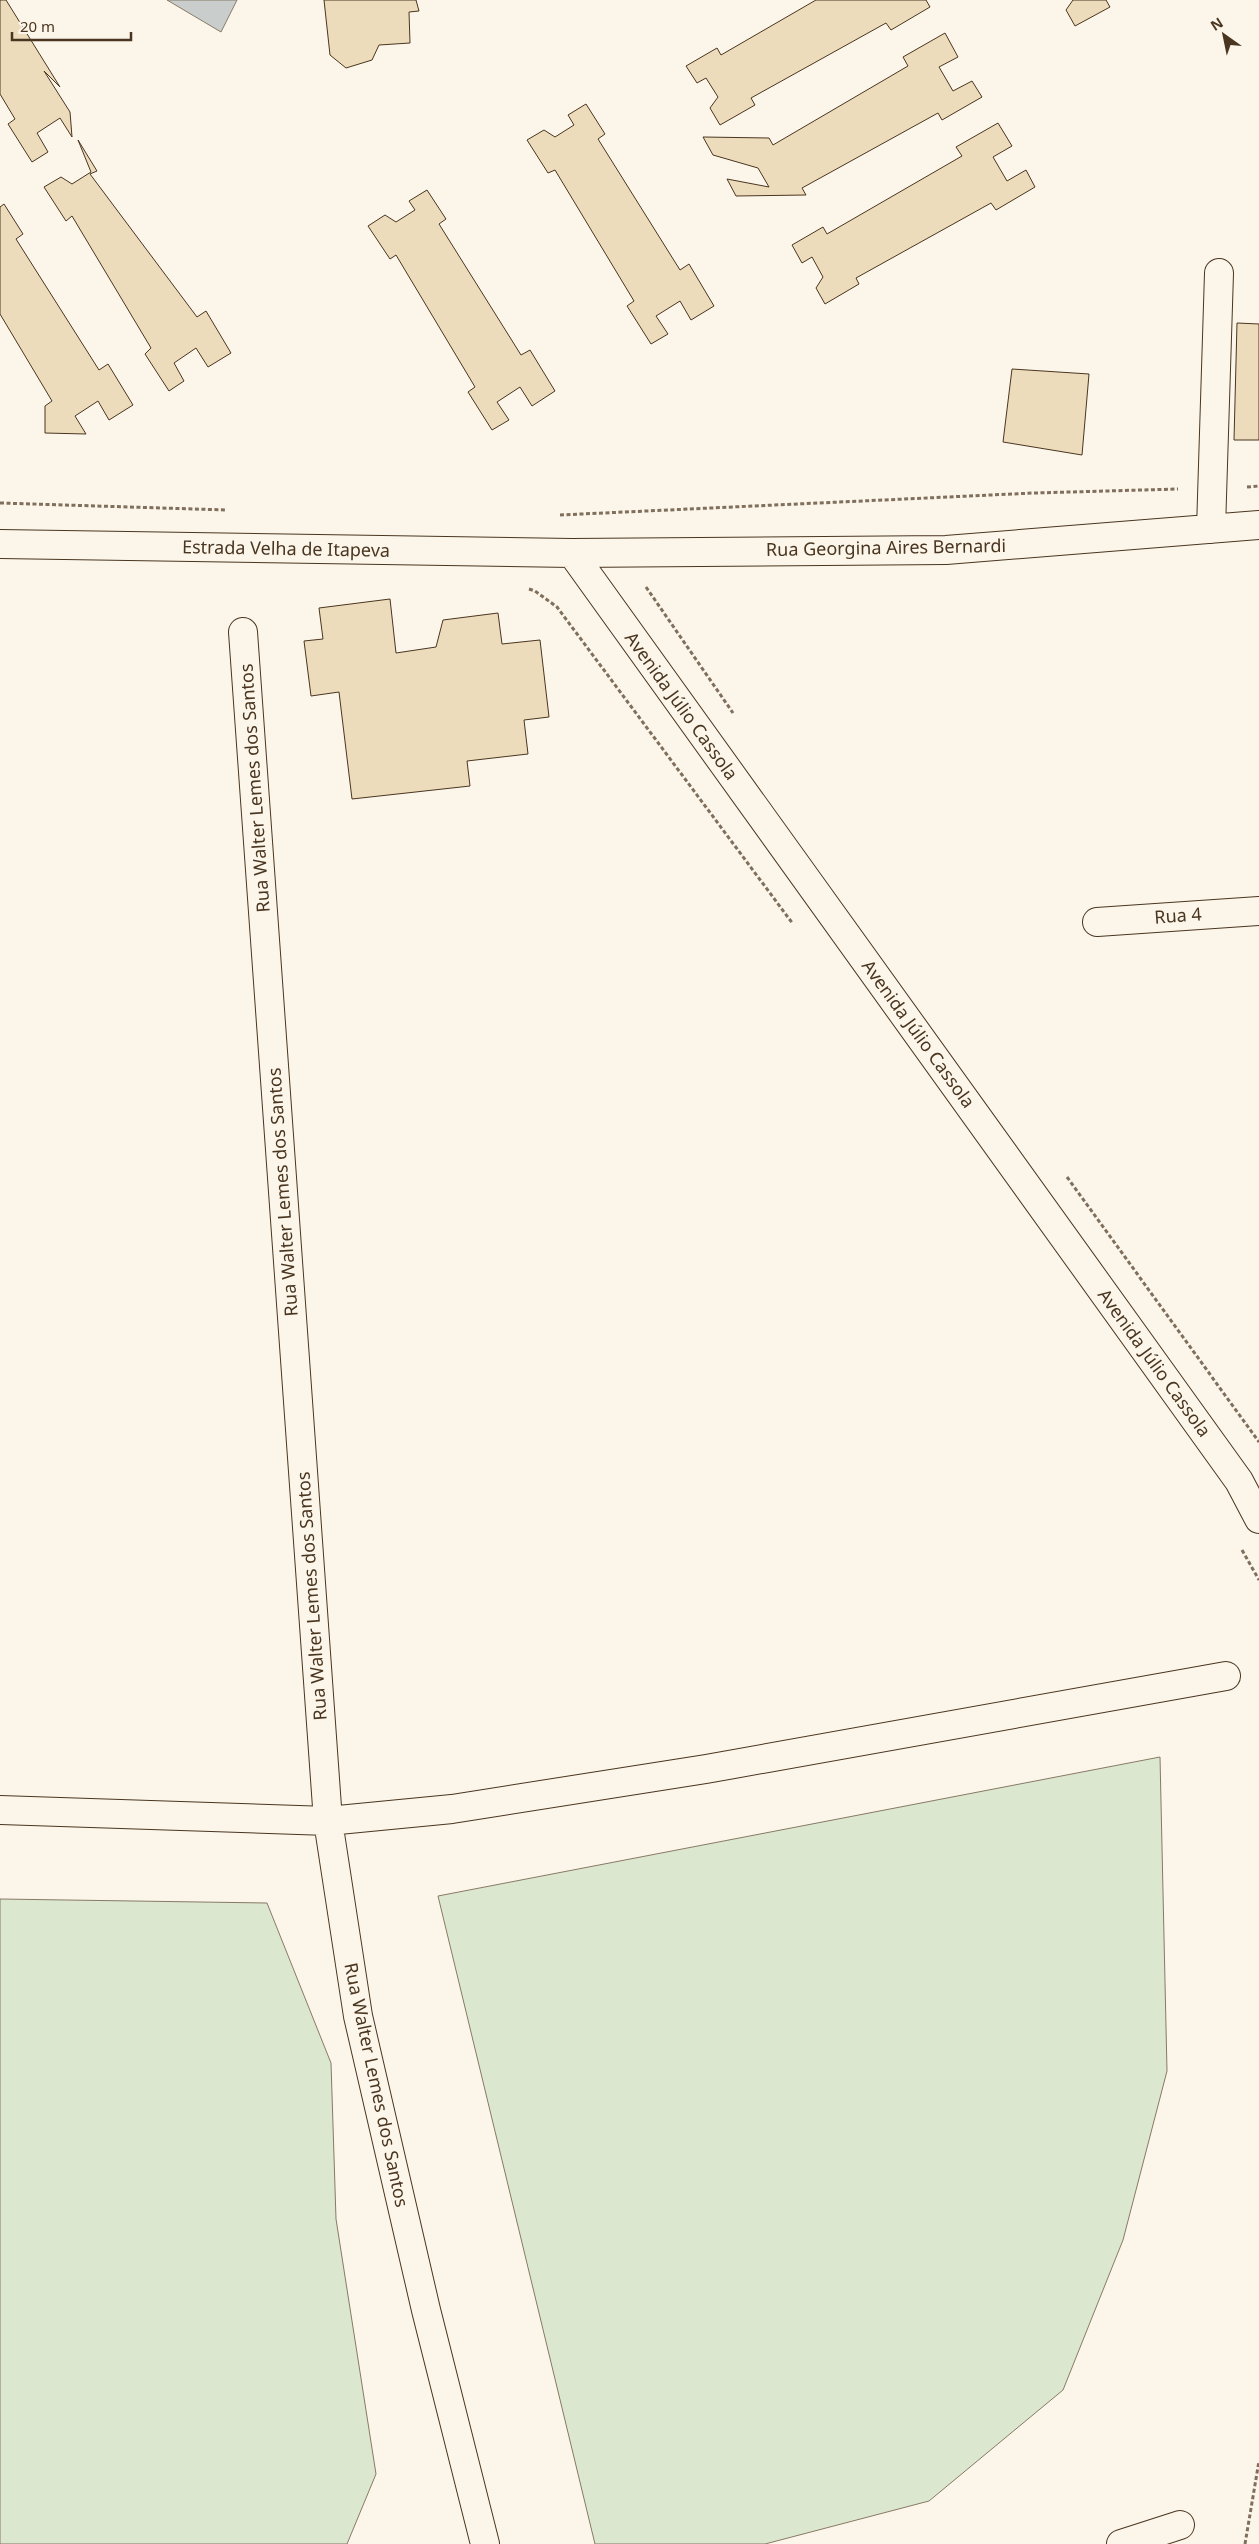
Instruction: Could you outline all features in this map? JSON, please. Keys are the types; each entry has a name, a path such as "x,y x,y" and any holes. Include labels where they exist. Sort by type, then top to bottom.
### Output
{"street":[{"path":"1211,529 1219,273"},
{"name":"Rua Georgina Aires Bernardi","path":"572,553 946,550 1259,526"},
{"name":"Estrada Velha de Itapeva","path":"0,544 572,553"},
{"name":"Avenida Júlio Cassola","path":"572,553 1239,1481 1259,1519"},
{"name":"Rua Walter Lemes dos Santos","path":"244,632 328,1821 358,2016 426,2310 485,2544"},
{"name":"Rua 4","path":"1097,922 1259,911"},
{"path":"0,1810 328,1821 452,1809 706,1769 1226,1676"},
{"path":"1121,2544 1180,2525"}],"path":[{"path":"553,516 1034,493 1259,486"},
{"path":"0,503 237,510"},
{"path":"526,589 534,591 557,607 796,929"},
{"path":"1242,1548 1259,1580"},
{"path":"1245,2544 1259,2461"}],"green space":[{"path":"1160,1757 1167,2071 1123,2240 1063,2390 929,2501 765,2544 595,2544 438,1896"},
{"path":"0,1899 267,1903 331,2063 336,2219 376,2474 347,2544 0,2544"}],"shaded area":[{"path":"167,0 237,0 221,32"}],"building":[{"path":"0,0 6,0 60,87 44,71 70,112 72,137 60,118 37,133 48,152 32,162 8,124 15,119 0,94"},
{"path":"324,0 416,0 419,11 409,12 410,43 379,45 372,60 346,68 330,55"},
{"path":"816,0 926,0 930,7 891,30 886,23 751,98 755,105 720,125 710,108 718,97 706,78 697,83 686,66 717,48 721,55"},
{"path":"1073,0 1106,0 1110,7 1075,26 1066,10"},
{"path":"945,33 958,57 939,67 953,91 972,81 982,97 942,120 938,113 802,188 806,195 736,196 727,179 769,187 758,168 713,155 703,137 769,138 773,145 908,66 903,57"},
{"path":"586,104 605,134 598,139 680,270 689,264 714,306 691,320 680,301 656,316 668,334 651,344 627,306 634,301 555,170 548,173 527,140 544,130 555,137 574,125 568,115"},
{"path":"998,123 1012,146 993,157 1007,181 1026,170 1035,187 996,210 991,203 856,278 859,284 825,304 816,288 823,277 812,257 802,263 792,245 823,227 827,234 962,156 956,147"},
{"path":"78,140 97,171 90,174 197,317 206,311 231,353 208,367 196,348 174,363 184,381 169,391 145,354 151,348 72,216 66,221 44,187 61,177 72,184 91,172"},
{"path":"427,190 446,219 439,224 521,355 530,350 555,391 532,406 520,387 497,402 509,420 492,430 468,392 475,387 396,255 390,259 368,226 385,215 396,222 415,210 409,201"},
{"path":"4,204 23,234 16,239 99,370 108,364 133,405 109,420 98,401 75,416 86,434 45,433 45,406 52,401 0,314 0,207"},
{"path":"1237,323 1259,324 1259,440 1234,440"},
{"path":"1012,369 1089,374 1082,455 1003,442"},
{"path":"390,599 396,653 436,647 443,620 498,613 502,644 540,640 549,717 524,720 528,754 467,761 470,786 352,799 339,692 311,696 304,641 323,639 319,608"}]}
